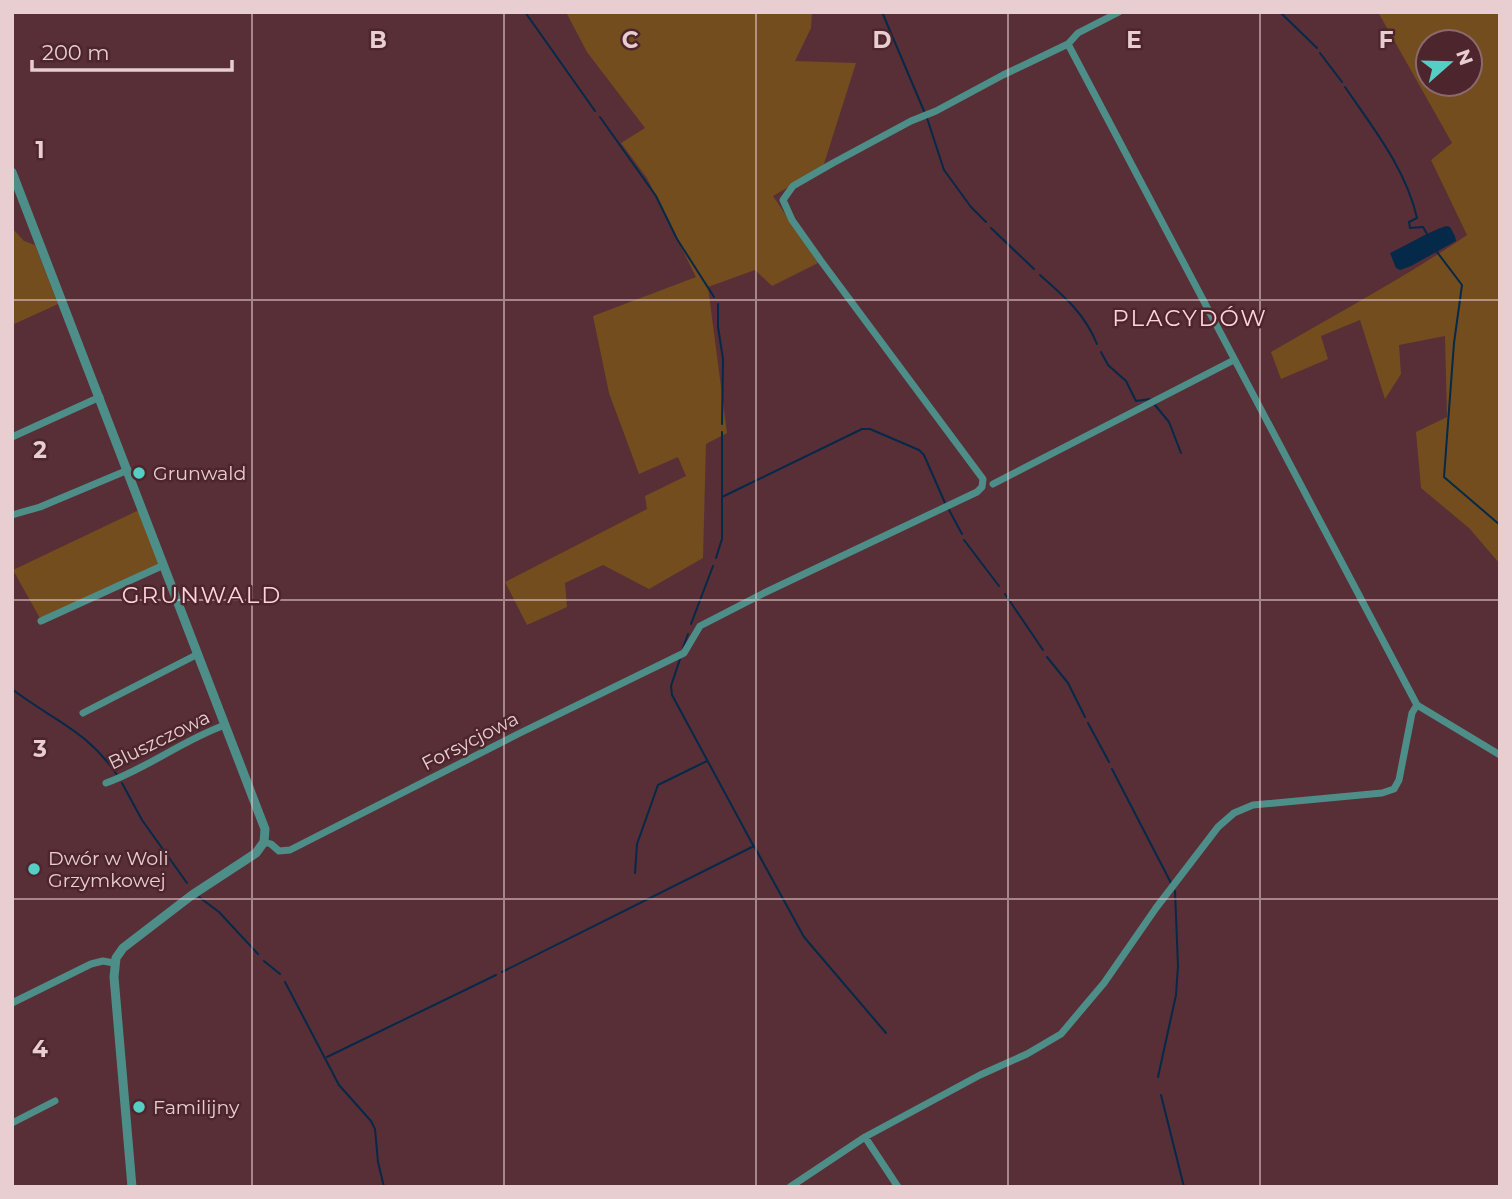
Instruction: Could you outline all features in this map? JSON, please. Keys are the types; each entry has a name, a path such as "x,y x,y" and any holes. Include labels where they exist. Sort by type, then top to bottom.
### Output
{"street":[{"path":"1119,12 1079,33 1068,44 1417,705 1500,755"},
{"name":"Forsycjowa","path":"264,842 279,851 289,850 671,660 689,648 700,626 977,492 982,487 982,479 821,261 792,220 783,200 793,186 844,157 1068,44"},
{"path":"12,172 264,824 264,842 254,855 192,895 123,948 114,963 132,1187"},
{"path":"993,484 1234,360"},
{"path":"12,437 100,397"},
{"path":"12,515 40,507 128,470"},
{"path":"41,621 164,565"},
{"path":"83,713 198,654"},
{"path":"790,1187 865,1137 1061,1034 1096,993 1218,827 1234,813 1253,805 1382,793 1394,789 1399,780 1412,713 1417,705"},
{"name":"Bluszczowa","path":"106,783 125,776 225,724"},
{"path":"12,1003 91,964 103,961 114,963"},
{"path":"12,1124 55,1101"},
{"path":"865,1137 898,1187"}],"shaded area":[{"path":"566,12 812,12 811,28 795,61 856,63 823,167 773,196 818,263 772,286 755,270 708,287 727,433 706,444 703,558 649,589 603,565 565,583 567,607 527,625 505,582 647,509 645,496 686,476 678,457 639,474 609,393 593,316 696,277 647,178 621,143 645,128 587,52"},
{"path":"1378,12 1500,12 1500,564 1469,528 1421,488 1416,432 1447,417 1445,336 1399,345 1401,374 1385,399 1360,320 1321,336 1328,359 1281,379 1271,352 1467,235 1431,160 1452,143 1427,98 1484,98 1484,28 1414,28 1414,76"},
{"path":"12,228 24,241 35,245 58,304 12,325"},
{"path":"139,510 159,561 158,566 41,620 13,570"}],"water":[{"path":"1446,226 1450,227 1456,241 1411,266 1400,270 1396,268 1390,253"}],"waterway":[{"path":"525,12 595,111"},
{"path":"850,12 857,12"},
{"path":"882,12 924,111"},
{"path":"1282,14 1317,48"},
{"path":"1320,53 1342,82"},
{"path":"1345,87 1387,150 1405,183 1417,218 1409,222 1410,228 1423,227 1427,234"},
{"path":"600,117 656,196 677,239 714,297"},
{"path":"927,118 944,170 971,207 986,222"},
{"path":"991,228 1034,269"},
{"path":"1437,252 1462,285 1454,343 1444,477 1500,525"},
{"path":"1040,275 1080,315 1097,344"},
{"path":"718,304 723,359 722,424"},
{"path":"1101,352 1108,365 1126,381 1136,401 1150,399"},
{"path":"1155,405 1169,422 1181,453"},
{"path":"722,497 862,429 870,429 919,450 924,455 945,503"},
{"path":"716,558 722,539 722,432"},
{"path":"949,510 962,534"},
{"path":"964,540 999,586"},
{"path":"691,624 713,566"},
{"path":"1005,594 1043,650"},
{"path":"683,648 688,634"},
{"path":"1047,657 1068,683 1085,717"},
{"path":"680,659 671,686 672,695 753,845"},
{"path":"12,689 81,736 117,775"},
{"path":"1088,723 1109,762"},
{"path":"635,873 637,844 658,785 707,761"},
{"path":"1112,769 1171,883"},
{"path":"122,783 142,820 187,883"},
{"path":"502,972 754,846 804,937 886,1033"},
{"path":"1158,1077 1176,995 1178,966 1175,891"},
{"path":"199,897 219,912 258,954"},
{"path":"264,961 280,974"},
{"path":"327,1057 496,975"},
{"path":"285,982 339,1085 375,1129 384,1187"},
{"path":"1161,1095 1184,1187"}],"place":[{"name":"Grunwald","path":"139,473"},
{"name":"Dwór w Woli Grzymkowej","path":"34,869"},
{"name":"Familijny","path":"139,1107"}],"district":[{"name":"PLACYDÓW","path":"1190,318"},
{"name":"GRUNWALD","path":"202,595"}]}
